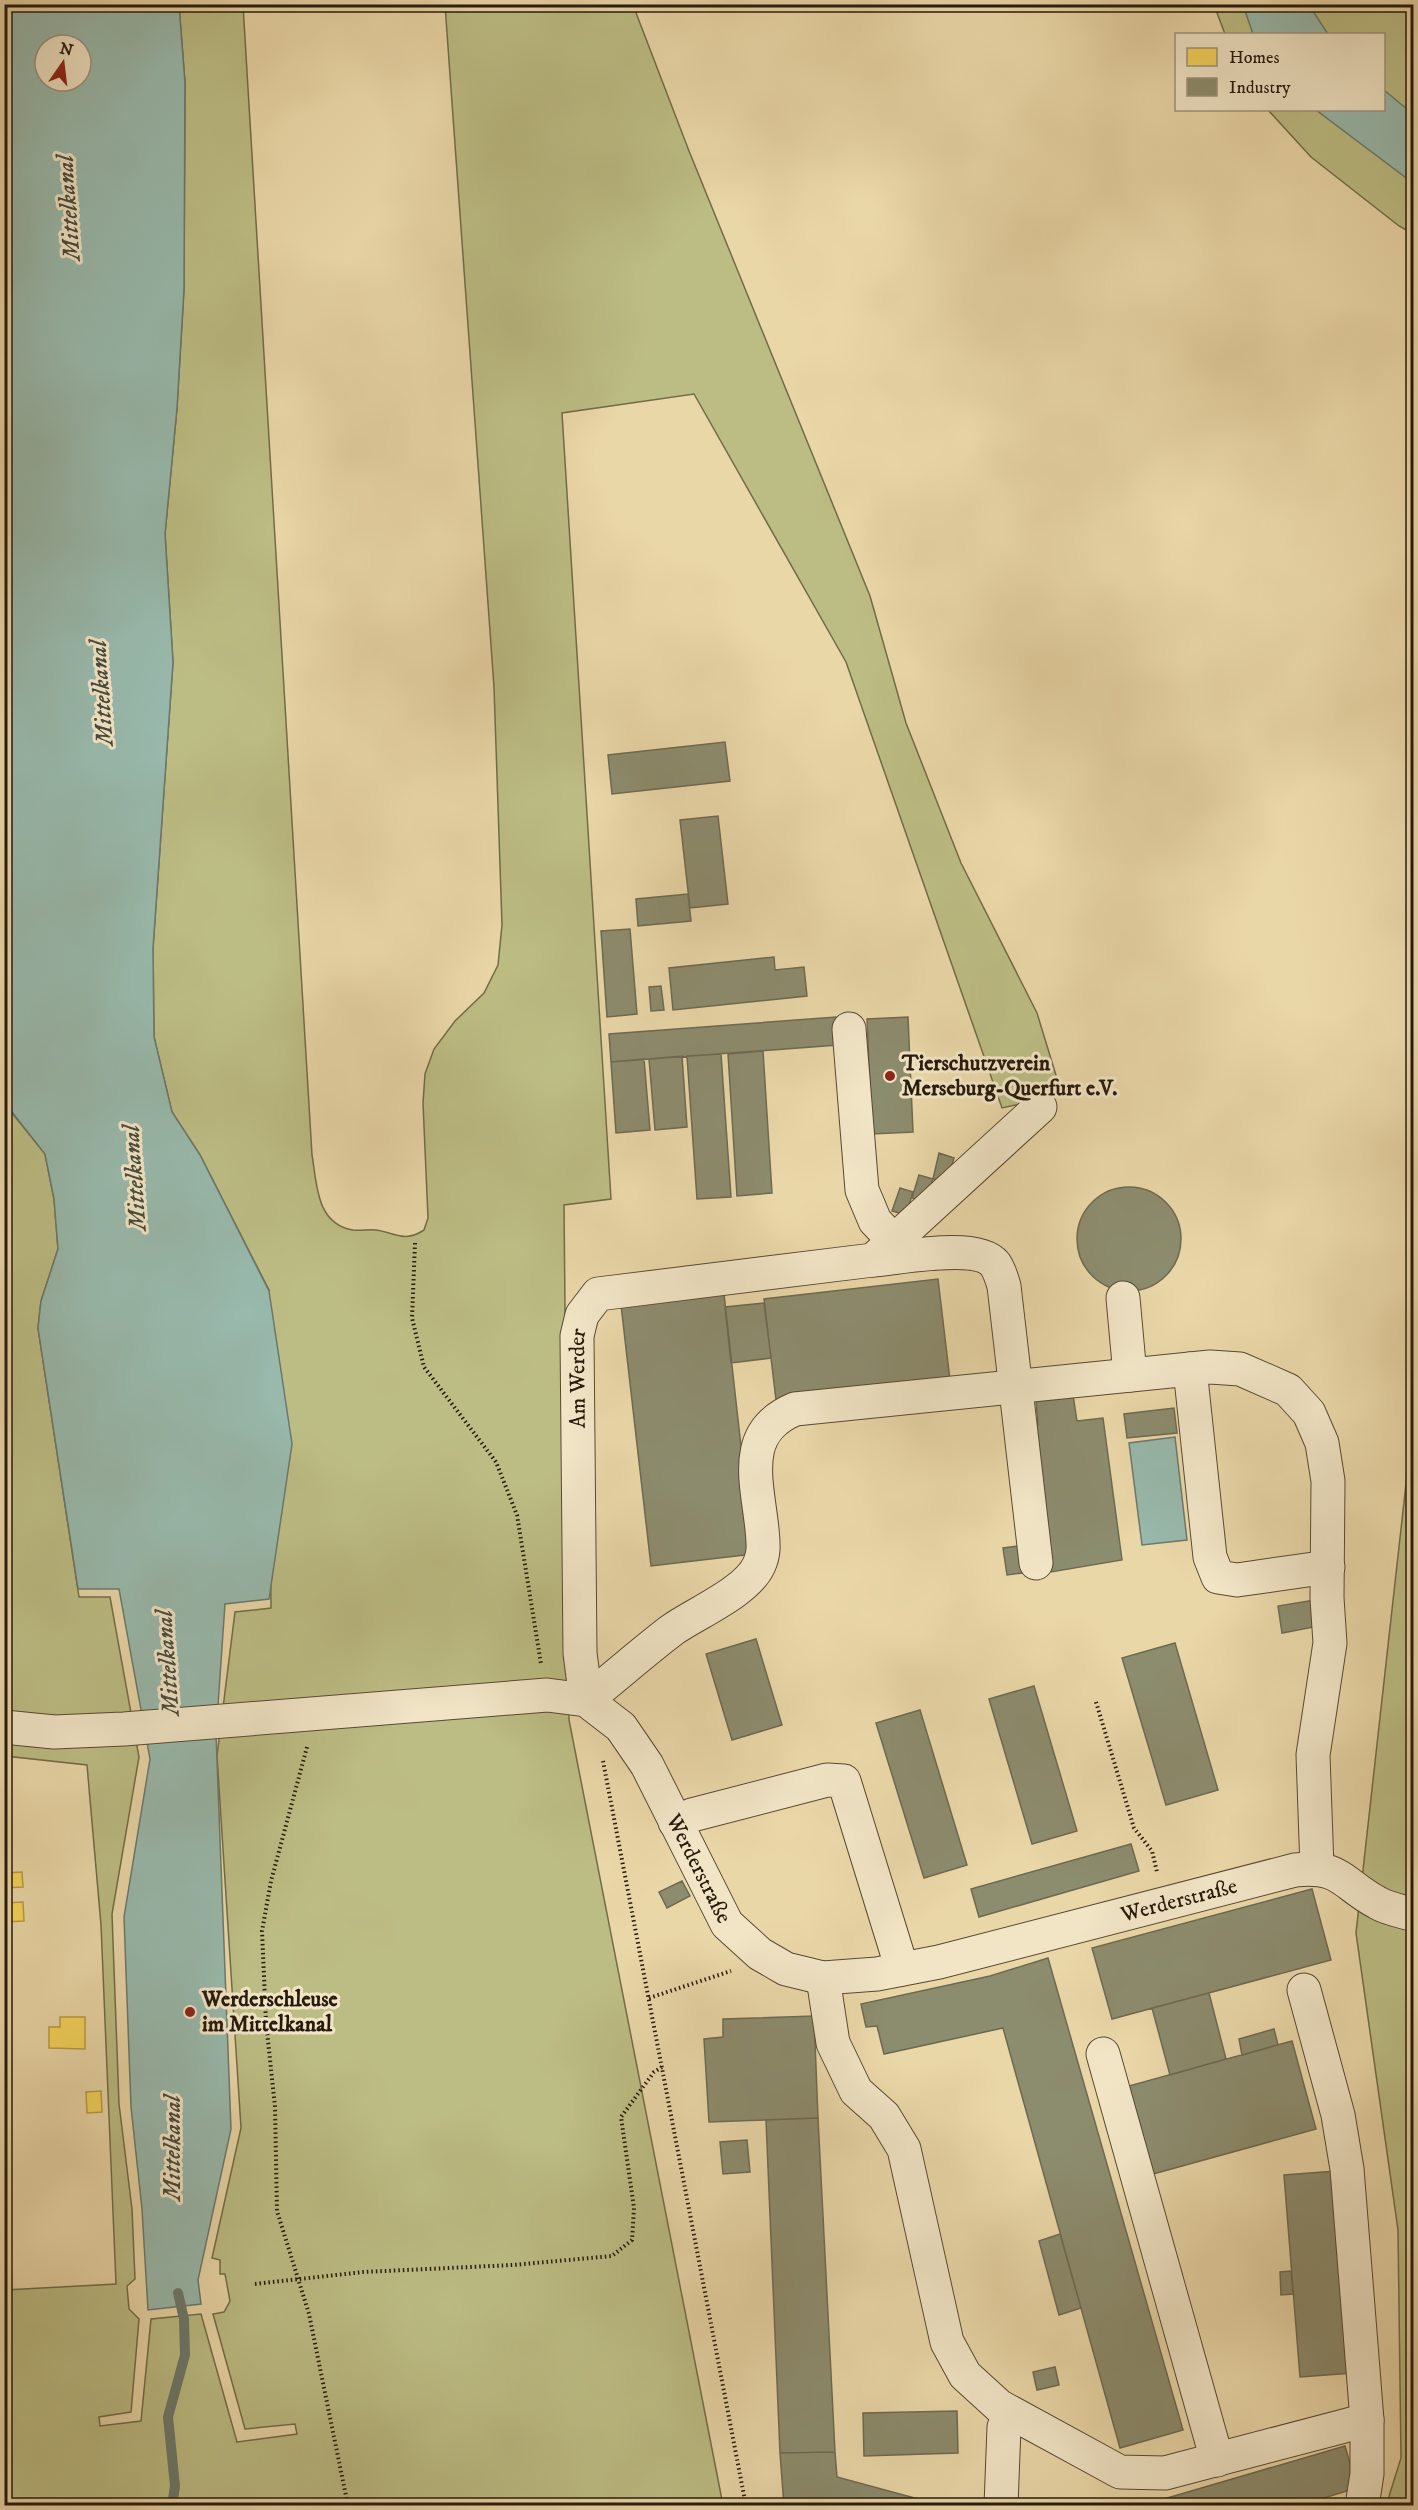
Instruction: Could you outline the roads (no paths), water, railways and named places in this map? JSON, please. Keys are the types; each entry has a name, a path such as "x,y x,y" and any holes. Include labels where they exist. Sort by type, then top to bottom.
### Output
{"street":[{"path":"849,1029 862,1190 884,1251 1040,1107"},
{"name":"Am Werder","path":"586,1700 580,1653 576,1485 577,1336 582,1315 598,1294 884,1251 980,1254 995,1264 1004,1286 1036,1563"},
{"path":"1123,1298 1130,1375"},
{"path":"4,1727 54,1732 124,1729 547,1695 586,1700 672,1630 746,1582 759,1567 764,1551 756,1472 757,1446 765,1430 780,1416 795,1409 1130,1375 1240,1369 1288,1390 1310,1413 1322,1443 1328,1482 1330,1643 1313,1755 1317,1868"},
{"path":"1190,1370 1210,1557 1218,1577 1237,1580 1328,1567"},
{"name":"Werderstraße","path":"586,1700 621,1727 646,1765 727,1924 760,1954 786,1969 823,1978 902,1969 939,1962 1295,1870 1317,1868 1339,1874 1379,1904 1413,1915"},
{"path":"675,1822 692,1815 827,1780 844,1781 902,1969"},
{"path":"823,1978 833,2043 856,2091 884,2116 904,2149 947,2342 964,2375 999,2406 1119,2472 1165,2473 1367,2420"},
{"path":"1304,1990 1338,2115 1347,2169 1367,2420 1368,2474 1362,2505"},
{"path":"1103,2054 1217,2460"},
{"path":"1001,2505 1004,2427 1011,2413"}],"water":[{"name":"Mittelkanal","path":"4,5 179,5 185,83 184,289 177,408 165,534 173,662 153,948 154,1037 172,1112 200,1155 269,1291 292,1444 269,1599 225,1604 216,1734 231,2129 198,2280 201,2304 148,2310 142,2209 131,2107 124,1917 150,1759 119,1589 78,1589 38,1328 41,1301 58,1249 54,1199 45,1154 5,1103"},
{"path":"1243,5 1309,5 1327,33 1253,33"},
{"path":"1385,91 1413,114 1413,183 1317,111 1385,111"},
{"path":"1175,1437 1187,1540 1142,1545 1129,1443"}],"waterway":[{"path":"172,2506 175,2486 168,2417 185,2355 184,2319 178,2293"}],"place":[{"name":"Tierschutzverein Merseburg-Querfurt e.V.","path":"890,1076"},
{"name":"Werderschleuse im Mittelkanal","path":"190,2012"}]}
